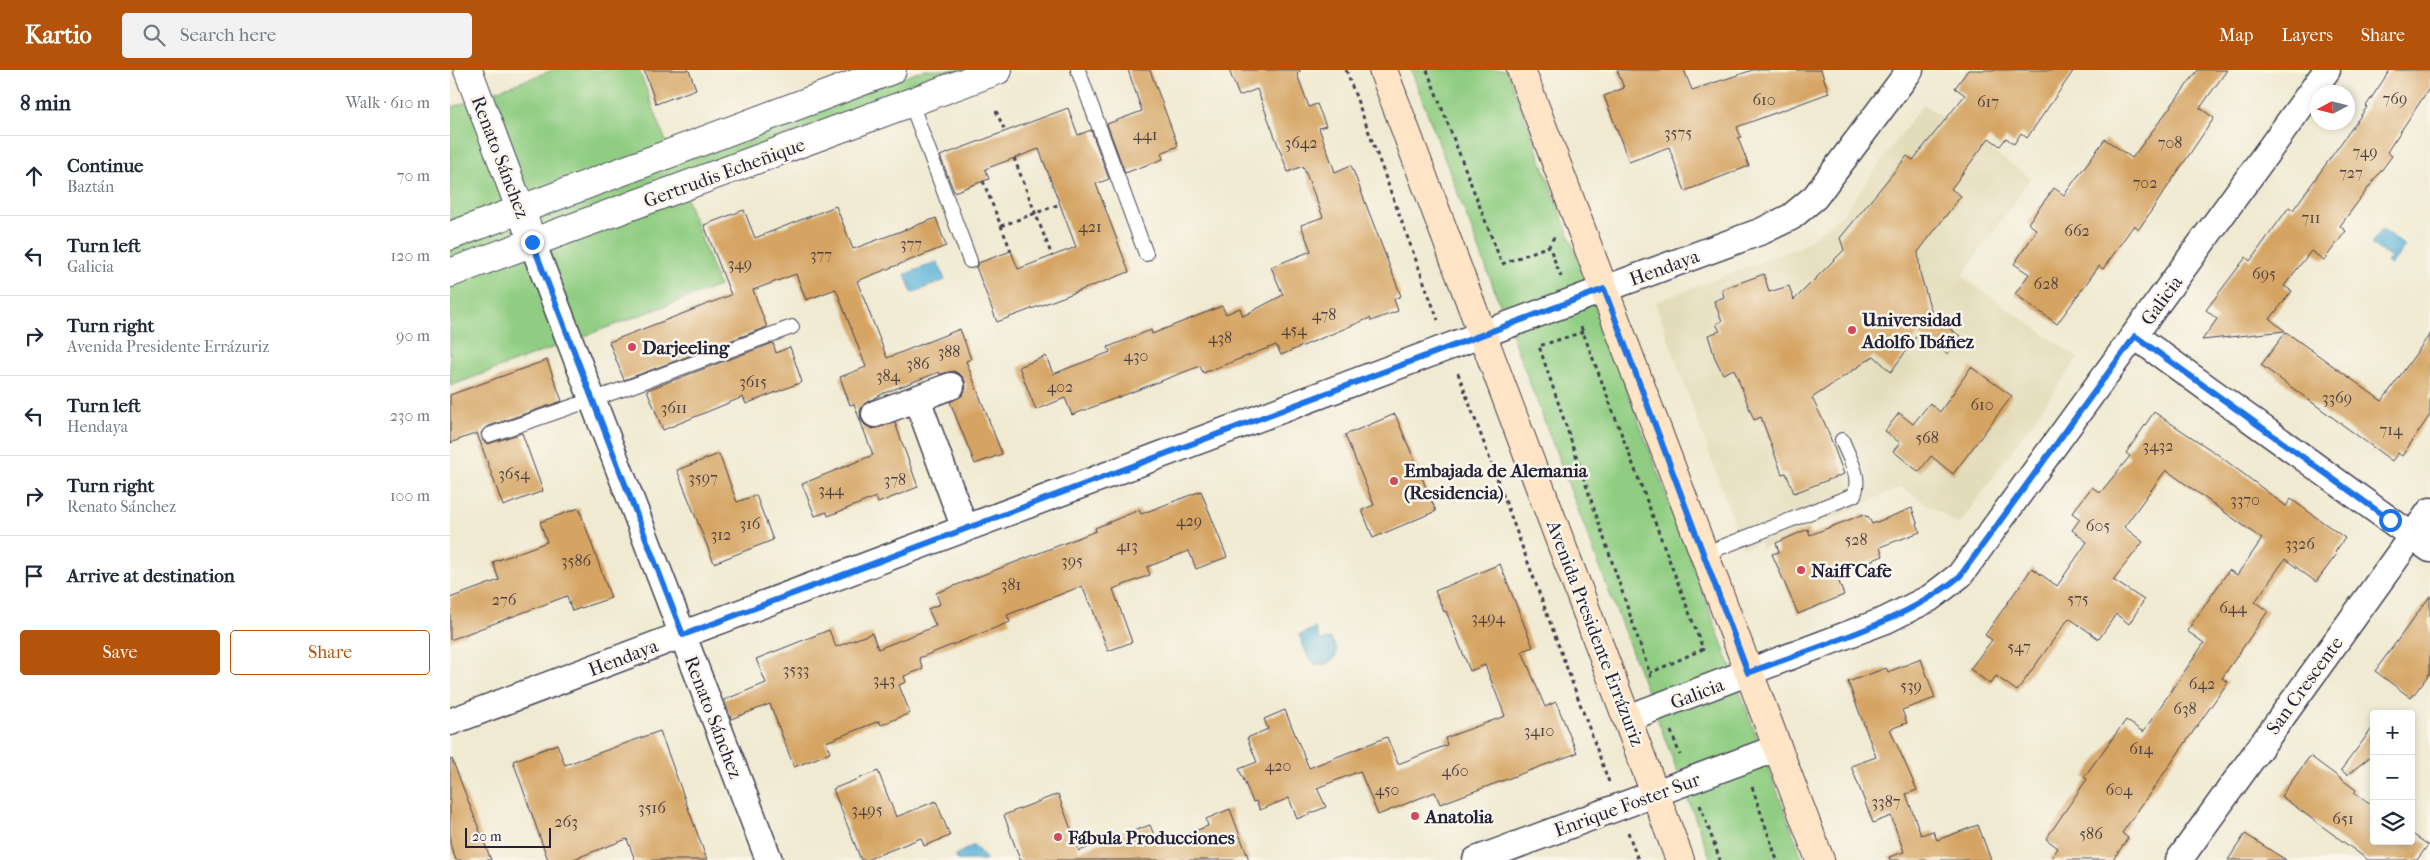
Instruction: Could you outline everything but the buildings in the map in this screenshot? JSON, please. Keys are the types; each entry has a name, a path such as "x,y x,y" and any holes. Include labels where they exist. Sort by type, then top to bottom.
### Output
{"main road":[{"name":"Avenida Presidente Errázuriz","path":"1383,70 1680,860"},
{"path":"1521,70 1820,860"}],"street":[{"name":"Renato Sánchez","path":"468,70 769,860"},
{"name":"Gertrudis Echeñique","path":"450,236 892,70"},
{"name":"Gertrudis Echeñique","path":"450,273 998,70"},
{"name":"Hendaya","path":"450,722 1762,231 1791,217 1820,191 1910,70"},
{"name":"Galicia","path":"1628,718 1894,616 1930,598 1960,576 2327,70"},
{"path":"2135,336 2421,542"},
{"path":"875,414 951,386"},
{"path":"917,400 964,529"},
{"name":"San Crescente","path":"2179,860 2421,542 2430,510"},
{"name":"Enrique Foster Sur","path":"1476,860 1777,748"}],"lane":[{"path":"1078,70 1146,254"},
{"path":"911,103 970,261"},
{"path":"489,435 792,326"},
{"path":"1704,554 1854,495 1858,486 1855,472 1842,440"}],"path":[{"path":"1346,70 1638,860"},
{"path":"1427,70 1502,264 1549,246 1557,230"},
{"path":"996,111 1005,131"},
{"path":"1014,158 1052,256"},
{"path":"983,181 1011,251"},
{"path":"1001,226 1060,204"},
{"path":"1549,246 1702,649 1650,673"},
{"path":"1583,332 1539,346 1661,706 1720,860"},
{"path":"1743,789 1752,786 1777,860"},
{"path":"1700,805 1708,802"}],"shaded area":[{"name":"Universidad Adolfo Ibáñez","path":"1923,104 2031,178 1962,276 2078,358 1959,525 1901,487 1762,549 1759,542 1743,548 1655,302 1802,246 1844,213"}],"green space":[{"path":"553,70 639,70 674,163 924,70 961,70 678,176 719,286 450,386 450,108"},
{"path":"1411,70 1507,70 1803,860 1711,860"}],"water":[{"path":"2381,229 2405,246 2391,265 2387,262 2391,258 2371,244"},
{"path":"938,262 945,280 912,293 905,274"},
{"path":"1315,628 1320,640 1331,639 1337,649 1335,658 1326,664 1315,664 1309,659 1299,635"},
{"path":"974,845 987,860 958,860 955,855"}],"place":[{"name":"Universidad Adolfo Ibáñez","path":"1852,330"},
{"name":"Darjeeling","path":"632,347"},
{"name":"Embajada de Alemania (Residencia)","path":"1394,481"},
{"name":"Naiff Cafe","path":"1801,570"},
{"name":"Anatolia","path":"1415,816"},
{"name":"Fábula Producciones","path":"1058,837"}],"route":[{"path":"532,242 683,635 1604,289 1748,673 1886,620 1930,598 1960,576 2135,336 2390,520"}]}
